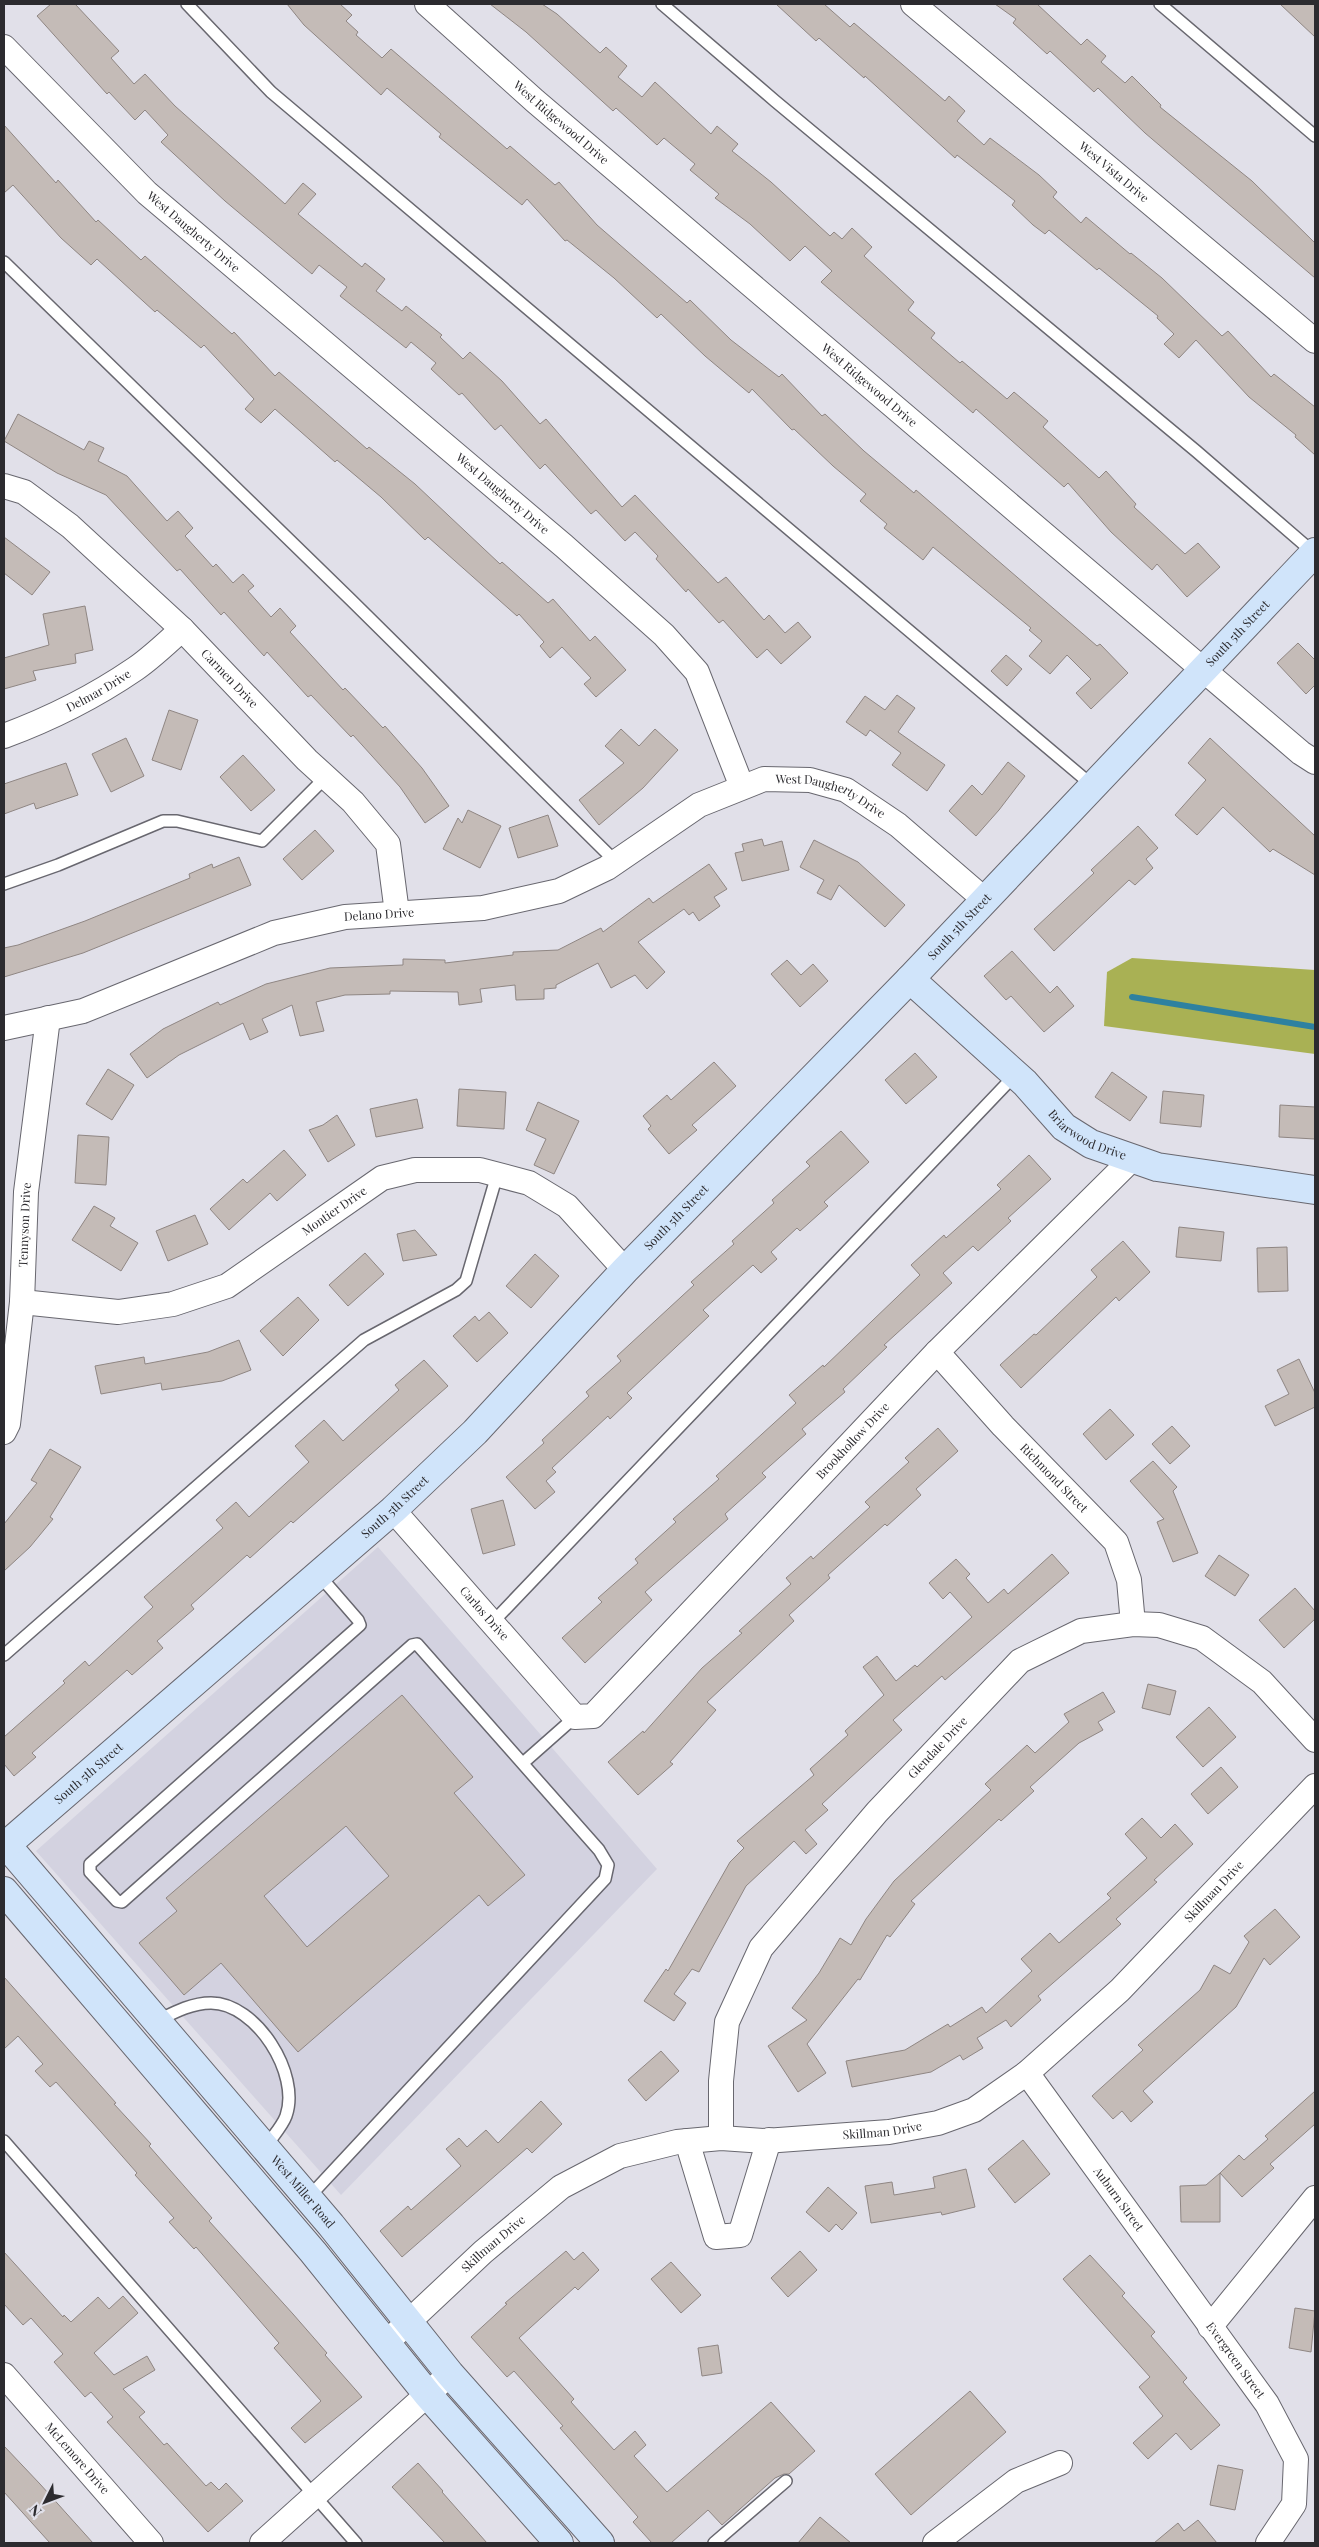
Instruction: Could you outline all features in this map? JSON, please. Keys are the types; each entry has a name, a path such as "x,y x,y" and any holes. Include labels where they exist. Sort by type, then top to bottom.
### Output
{"street":[{"name":"West Ridgewood Drive","path":"427,4 535,101 1301,753 1315,762"},
{"name":"West Vista Drive","path":"913,4 1315,341"},
{"name":"West Daugherty Drive","path":"4,46 147,193 564,546 664,635 697,672 742,787 764,779 810,780 846,790 898,825 985,900"},
{"name":"Carmen Drive","path":"4,486 24,492 70,526 182,630 326,778 353,802 388,844 397,913"},
{"name":"South 5th Street","path":"5,1845 393,1510 475,1432 625,1270 910,979 1315,553"},
{"name":"Delmar Drive","path":"4,736 35,724 86,699 136,668 182,630"},
{"name":"Delano Drive","path":"4,1028 83,1012 274,933 345,917 483,908 559,891 616,862 699,805 742,787"},
{"name":"Briarwood Drive","path":"910,979 1016,1074 1064,1128 1091,1144 1131,1160 1157,1167 1315,1190"},
{"name":"Tennyson Drive","path":"4,1432 8,1424 22,1302 26,1192 48,1018"},
{"name":"Brookhollow Drive","path":"575,1717 593,1716 937,1352 1131,1160"},
{"name":"Montier Drive","path":"22,1302 118,1312 173,1304 227,1286 382,1178 415,1170 480,1170 529,1183 567,1206 625,1270"},
{"name":"Richmond Street","path":"937,1352 1003,1426 1116,1542 1130,1580 1133,1624"},
{"name":"Carlos Drive","path":"393,1510 575,1717"},
{"name":"Glendale Drive","path":"721,2138 720,2081 727,2022 761,1948 877,1812 1020,1661 1080,1632 1133,1624 1159,1626 1202,1638 1262,1682 1315,1740"},
{"name":"Skillman Drive","path":"386,2343 483,2252 561,2187 620,2156 687,2141 721,2138 769,2140 889,2132 938,2123 974,2110 1026,2073 1120,1990 1315,1786"},
{"name":"West Miller Road","path":"5,1845 308,2198 450,2374 600,2543"},
{"path":"4,1891 310,2248 428,2394 559,2543"},
{"name":"Auburn Street","path":"1026,2073 1210,2326"},
{"path":"687,2141 716,2237 740,2236 769,2140"},
{"name":"Evergreen Street","path":"1268,2543 1294,2504 1296,2459 1267,2404 1210,2326 1315,2198"},
{"path":"262,2543 450,2374"},
{"name":"McLemore Drive","path":"4,2375 150,2543"},
{"path":"935,2543 1016,2481 1060,2463"}],"lane":[{"path":"187,4 271,92 1093,786"},
{"path":"662,4 1315,553"},
{"path":"1160,4 1315,136"},
{"path":"4,262 351,600 616,862"},
{"path":"4,884 58,865 163,821 178,821 262,841 326,778"},
{"path":"492,1623 1016,1074"},
{"path":"4,1655 364,1340 456,1290 466,1281 496,1175"},
{"path":"308,2198 605,1879 608,1865 599,1850 423,1648 417,1644 412,1646 122,1902 117,1901 90,1872 90,1864 360,1625 358,1620 319,1575"},
{"path":"523,1763 575,1717"},
{"path":"156,2021 184,2008 211,2003 239,2009 273,2044 288,2084 286,2116 265,2148"},
{"path":"4,2141 356,2543"},
{"path":"714,2543 786,2481"}],"shaded area":[{"path":"378,1547 657,1869 341,2195 36,1851"}],"green space":[{"path":"1132,958 1315,970 1315,1054 1104,1026 1107,972"}],"building":[{"path":"51,4 75,4 119,51 111,58 134,84 145,74 175,106 285,204 303,183 316,194 298,214 362,267 365,263 385,279 376,291 402,311 406,306 442,335 440,337 463,359 470,352 502,381 540,424 546,419 622,507 635,495 718,583 726,577 764,620 769,615 785,633 798,622 811,637 781,664 767,649 757,658 723,620 719,623 688,589 686,592 656,559 658,556 635,532 625,541 596,510 591,514 545,464 540,469 501,425 495,430 462,393 459,395 431,369 436,363 411,342 406,348 340,296 347,287 319,265 312,274 225,201 161,142 168,135 145,110 135,120 109,92 107,94 37,16"},
{"path":"287,4 340,4 352,15 346,21 358,32 356,35 382,58 391,49 507,149 510,146 555,185 559,182 597,225 687,303 690,300 731,340 779,377 782,374 822,416 825,414 864,451 914,493 916,490 1097,646 1100,644 1128,673 1091,709 1076,693 1091,679 1067,655 1050,674 1029,656 1042,641 1029,630 1031,628 933,547 923,560 884,528 887,524 860,501 866,494 794,429 792,430 752,389 749,393 705,356 661,314 657,318 614,278 567,240 565,241 527,199 522,205 439,137 441,134 387,88 381,95 304,25"},
{"path":"490,4 542,4 557,14 600,53 606,47 627,66 618,77 642,97 655,82 711,134 717,126 738,144 732,151 771,182 830,236 834,232 842,239 852,228 872,247 864,256 914,302 908,310 935,333 931,338 1007,399 1014,392 1048,421 1043,427 1099,478 1106,471 1136,504 1134,507 1185,554 1198,543 1220,567 1187,597 1157,564 1152,570 1111,532 1068,483 1064,487 976,409 973,413 821,282 832,271 805,246 790,261 750,224 715,198 719,194 690,170 695,164 664,138 657,145 616,108 613,111 526,32"},
{"path":"776,4 824,4 850,27 854,23 945,101 949,96 965,111 957,121 984,145 990,138 1039,175 1057,192 1053,197 1081,223 1086,217 1162,278 1222,336 1228,331 1271,377 1274,374 1315,407 1315,455 1295,437 1296,435 1249,397 1196,340 1179,358 1164,344 1174,334 1157,318 1158,316 1099,268 1097,270 1049,230 1045,234 1033,225 1012,205 1015,201 957,155 955,158 865,76 864,78 819,38 816,41"},
{"path":"995,4 1037,4 1081,45 1087,39 1106,56 1101,62 1125,83 1132,76 1161,105 1160,107 1252,181 1315,243 1315,278 1145,133 1098,88 1094,92 1050,51 1047,54 1013,23 1016,19"},
{"path":"1280,4 1315,4 1315,37"},
{"path":"4,125 56,183 58,180 96,222 98,220 141,260 145,256 232,334 234,332 275,376 279,372 367,449 369,447 415,484 500,564 502,562 548,603 553,599 590,641 595,636 626,670 596,697 584,684 591,678 562,647 550,658 540,646 544,642 519,614 517,616 428,537 425,540 381,497 337,460 335,462 275,409 261,423 245,409 254,399 204,345 201,348 157,310 155,312 97,259 91,265 61,238 13,185 4,193"},
{"path":"18,414 84,450 89,441 104,448 98,461 127,476 167,521 178,511 193,528 185,536 213,567 216,564 233,583 243,574 254,586 248,591 271,617 280,608 296,626 290,632 343,690 345,688 383,728 385,726 422,768 449,806 425,823 400,787 353,735 351,737 311,695 308,697 267,652 264,656 224,612 221,615 180,569 177,571 106,495 57,473 4,441"},
{"path":"4,537 50,572 32,595 4,573"},
{"path":"85,606 93,650 75,654 76,663 33,671 36,680 4,689 4,658 49,645 43,614"},
{"path":"1298,643 1315,660 1315,685 1306,694 1277,663"},
{"path":"1006,655 1022,669 1007,686 991,671"},
{"path":"897,695 915,708 898,732 945,765 927,791 892,765 901,753 870,730 866,736 846,722 865,696 885,710"},
{"path":"169,710 198,720 181,770 152,760"},
{"path":"621,729 639,746 655,729 678,750 643,788 599,825 579,800 624,763 605,746"},
{"path":"126,738 144,776 111,792 92,754"},
{"path":"1210,738 1315,836 1315,875 1273,849 1270,852 1223,807 1197,835 1175,815 1206,780 1188,763"},
{"path":"243,755 275,790 251,811 220,777"},
{"path":"1008,762 1025,776 976,836 949,811 972,785 982,795"},
{"path":"66,763 78,795 36,809 34,803 4,814 4,784"},
{"path":"468,810 501,826 480,868 443,849 458,818 462,823"},
{"path":"548,815 558,846 518,858 509,828"},
{"path":"1138,826 1158,848 1146,859 1153,868 1135,885 1129,880 1054,951 1034,929 1094,873 1091,870"},
{"path":"315,830 334,851 302,880 283,859"},
{"path":"762,839 764,846 782,841 789,870 742,881 735,853 744,851 742,844"},
{"path":"814,840 858,862 905,905 885,927 839,885 831,900 817,893 824,880 800,867"},
{"path":"239,857 251,885 83,953 4,977 4,948 18,945 85,921 190,878 189,874 212,864 213,868"},
{"path":"709,864 727,889 714,897 720,906 699,921 693,912 689,915 684,909 638,942 665,972 647,989 635,975 611,988 598,963 556,985 556,988 544,989 544,999 516,1000 515,985 480,989 482,1002 459,1005 458,992 390,991 390,994 345,995 316,1002 324,1031 300,1036 292,1005 262,1019 268,1032 250,1040 243,1023 179,1055 147,1078 130,1054 163,1029 218,1002 220,1005 266,984 330,968 403,965 403,959 445,960 445,963 513,955 513,952 558,950 601,928 603,932 649,898 653,903"},
{"path":"1012,951 1050,993 1057,986 1074,1006 1044,1032 1011,996 1006,1000 984,976"},
{"path":"787,960 801,975 813,964 828,981 800,1007 771,974"},
{"path":"915,1053 937,1077 906,1104 885,1080"},
{"path":"714,1062 736,1086 692,1125 697,1130 669,1154 648,1129 651,1126 643,1116 667,1095 671,1100"},
{"path":"108,1069 134,1085 112,1120 86,1104"},
{"path":"1112,1072 1147,1097 1130,1121 1095,1097"},
{"path":"459,1089 506,1092 504,1129 457,1126"},
{"path":"1163,1091 1204,1095 1201,1127 1160,1123"},
{"path":"417,1099 423,1128 376,1137 370,1109"},
{"path":"538,1102 579,1121 554,1174 534,1165 546,1139 526,1130"},
{"path":"1280,1105 1315,1107 1315,1139 1279,1137"},
{"path":"337,1115 355,1145 328,1162 309,1130 323,1125"},
{"path":"841,1131 869,1162 824,1202 828,1206 800,1231 797,1228 771,1252 777,1259 761,1273 753,1265 703,1310 709,1316 627,1393 632,1398 610,1419 608,1416 552,1468 556,1472 546,1481 555,1492 535,1509 506,1477 544,1443 542,1440 589,1396 586,1392 621,1361 617,1356 694,1285 691,1282 734,1244 732,1241 774,1203 772,1200 810,1166 806,1162"},
{"path":"78,1135 109,1137 106,1185 75,1183"},
{"path":"284,1150 306,1175 277,1201 270,1193 229,1230 210,1209 243,1179 247,1183"},
{"path":"1029,1155 1051,1179 1008,1218 1011,1221 978,1251 973,1246 943,1273 952,1283 884,1345 887,1347 843,1389 845,1392 802,1429 806,1434 762,1473 766,1477 725,1514 728,1519 645,1592 652,1600 585,1663 562,1638 602,1602 598,1598 638,1563 635,1559 676,1522 673,1519 719,1479 716,1476 796,1403 789,1395 823,1365 824,1367 920,1275 911,1265 944,1235 946,1238 1001,1189 997,1185"},
{"path":"94,1206 115,1218 110,1226 138,1243 121,1271 72,1240"},
{"path":"195,1215 208,1244 168,1261 156,1231"},
{"path":"1179,1227 1224,1232 1221,1261 1176,1257"},
{"path":"415,1230 437,1255 403,1261 397,1234"},
{"path":"1123,1241 1150,1272 1119,1301 1116,1297 1021,1388 1000,1365 1034,1334 1036,1335 1097,1277 1091,1270"},
{"path":"1287,1247 1288,1291 1258,1292 1257,1248"},
{"path":"365,1253 384,1274 348,1306 329,1285"},
{"path":"535,1254 559,1276 531,1308 506,1286"},
{"path":"298,1297 319,1320 283,1356 260,1331"},
{"path":"489,1312 508,1333 477,1362 453,1336 475,1316 479,1321"},
{"path":"239,1340 251,1370 222,1381 162,1390 161,1383 101,1394 95,1366 144,1357 145,1364 208,1352"},
{"path":"1299,1359 1315,1393 1315,1407 1275,1426 1265,1406 1289,1394 1277,1370"},
{"path":"424,1360 448,1386 293,1523 291,1521 250,1558 247,1555 191,1605 194,1609 157,1641 163,1648 132,1675 127,1670 32,1753 36,1757 14,1776 4,1764 4,1737 65,1683 63,1681 85,1661 89,1666 153,1607 144,1597 223,1528 216,1520 236,1502 249,1517 309,1462 295,1446 324,1420 343,1441 399,1390 395,1385"},
{"path":"1110,1409 1134,1435 1106,1460 1083,1434"},
{"path":"1172,1426 1190,1446 1170,1464 1152,1444"},
{"path":"938,1428 958,1451 916,1489 921,1495 828,1575 830,1578 789,1615 794,1621 707,1702 716,1710 670,1762 673,1764 638,1795 608,1762 643,1731 644,1733 702,1668 742,1633 739,1631 791,1584 786,1578 811,1556 813,1559 870,1507 865,1502 909,1462 905,1458"},
{"path":"50,1449 81,1467 50,1517 53,1519 30,1547 4,1571 4,1524 37,1483 31,1480"},
{"path":"1153,1461 1177,1487 1173,1491 1198,1553 1173,1562 1157,1522 1164,1519 1130,1481"},
{"path":"503,1500 515,1545 483,1554 471,1509"},
{"path":"1052,1554 1069,1573 945,1680 942,1676 893,1720 902,1730 822,1804 828,1810 805,1830 817,1844 806,1854 794,1841 746,1886 699,1972 692,1969 674,1994 686,2003 674,2021 644,2001 666,1969 668,1971 730,1862 744,1848 737,1841 814,1775 810,1769 848,1735 845,1731 884,1695 863,1667 877,1656 896,1681 915,1665 917,1667 972,1617 950,1592 943,1599 929,1583 956,1559 970,1574 966,1578 988,1603 1004,1589 1008,1594"},
{"path":"1219,1555 1249,1575 1235,1596 1205,1576"},
{"path":"1295,1588 1315,1611 1315,1619 1284,1648 1259,1620"},
{"path":"1148,1684 1176,1691 1170,1715 1142,1708"},
{"path":"1103,1692 1115,1712 1098,1722 1103,1730 1079,1743 1030,1787 1034,1791 1001,1821 999,1819 911,1901 915,1904 890,1937 887,1935 860,1980 858,1979 807,2044 826,2073 798,2092 768,2046 807,2020 792,2008 819,1973 840,1938 851,1945 866,1919 894,1881 991,1790 985,1784 1027,1745 1035,1753 1069,1722 1064,1714"},
{"path":"402,1695 473,1777 454,1793 525,1875 488,1906 479,1895 298,2052 221,1963 184,1995 139,1943 177,1911 166,1898","holes":["346,1826 389,1876 307,1947 264,1896"]},
{"path":"1209,1707 1236,1737 1203,1767 1176,1737"},
{"path":"1221,1767 1238,1787 1208,1814 1191,1794"},
{"path":"1142,1818 1161,1838 1175,1824 1193,1844 1154,1880 1157,1882 1116,1919 1121,1924 1038,1996 1041,2000 1011,2027 1006,2020 977,2038 983,2048 963,2060 960,2055 931,2072 852,2087 846,2061 905,2050 948,2024 950,2027 982,2007 986,2013 1032,1971 1021,1959 1050,1933 1059,1943 1111,1898 1107,1894 1147,1858 1125,1834"},
{"path":"1275,1909 1300,1937 1270,1965 1264,1958 1236,2007 1143,2091 1153,2102 1131,2122 1122,2111 1113,2119 1092,2096 1143,2050 1138,2045 1200,1990 1214,1965 1230,1974 1249,1942 1244,1936"},
{"path":"4,1977 151,2144 149,2146 212,2218 209,2221 327,2353 325,2355 362,2397 305,2443 291,2428 321,2401 274,2348 279,2343 196,2247 194,2249 169,2222 174,2218 135,2175 137,2173 101,2132 56,2082 50,2087 35,2071 43,2064 18,2036 4,2049"},
{"path":"661,2051 679,2071 646,2101 628,2080"},
{"path":"1315,2091 1315,2124 1270,2164 1274,2168 1242,2197 1220,2173 1239,2155 1244,2160 1268,2139 1265,2136"},
{"path":"541,2101 562,2124 532,2153 527,2148 402,2257 380,2231 408,2206 411,2210 461,2166 446,2149 459,2138 467,2147 486,2130 498,2143"},
{"path":"1023,2140 1050,2174 1015,2203 988,2169"},
{"path":"966,2169 975,2207 942,2215 941,2212 871,2223 865,2186 892,2182 894,2195 935,2188 933,2177"},
{"path":"1220,2173 1220,2222 1181,2222 1180,2186 1206,2185"},
{"path":"828,2187 857,2213 842,2230 836,2224 829,2232 806,2212"},
{"path":"566,2251 574,2260 583,2252 599,2270 578,2290 575,2287 519,2338 574,2399 571,2402 614,2450 635,2431 646,2445 634,2456 667,2492 771,2402 815,2451 789,2474 775,2478 722,2525 708,2510 671,2543 652,2543 633,2522 638,2517 560,2428 563,2426 514,2371 507,2377 471,2337 507,2304 505,2303"},
{"path":"800,2251 817,2270 788,2297 771,2278"},
{"path":"4,2252 63,2317 64,2315 71,2322 98,2297 109,2309 123,2296 138,2313 94,2353 114,2375 147,2356 155,2370 123,2389 145,2412 139,2417 164,2445 167,2443 206,2486 211,2482 219,2490 226,2483 243,2501 208,2532 107,2422 113,2417 91,2392 85,2397 54,2362 63,2354 31,2318 23,2325 4,2304"},
{"path":"1090,2255 1125,2293 1122,2296 1155,2332 1151,2336 1187,2378 1183,2382 1220,2425 1191,2450 1176,2433 1148,2459 1133,2443 1163,2416 1139,2387 1150,2377 1063,2279"},
{"path":"671,2262 701,2295 681,2313 651,2279"},
{"path":"1295,2308 1315,2311 1311,2352 1289,2348"},
{"path":"718,2345 722,2373 702,2376 698,2348"},
{"path":"970,2391 1006,2432 911,2515 875,2474"},
{"path":"4,2446 93,2543 50,2543 4,2492"},
{"path":"418,2463 487,2543 445,2543 392,2487"},
{"path":"1218,2465 1243,2470 1235,2510 1210,2505"},
{"path":"820,2517 851,2543 798,2543"},
{"path":"1198,2520 1217,2543 1154,2543 1178,2523 1184,2531"}],"waterway":[{"path":"1132,997 1315,1027"}]}
